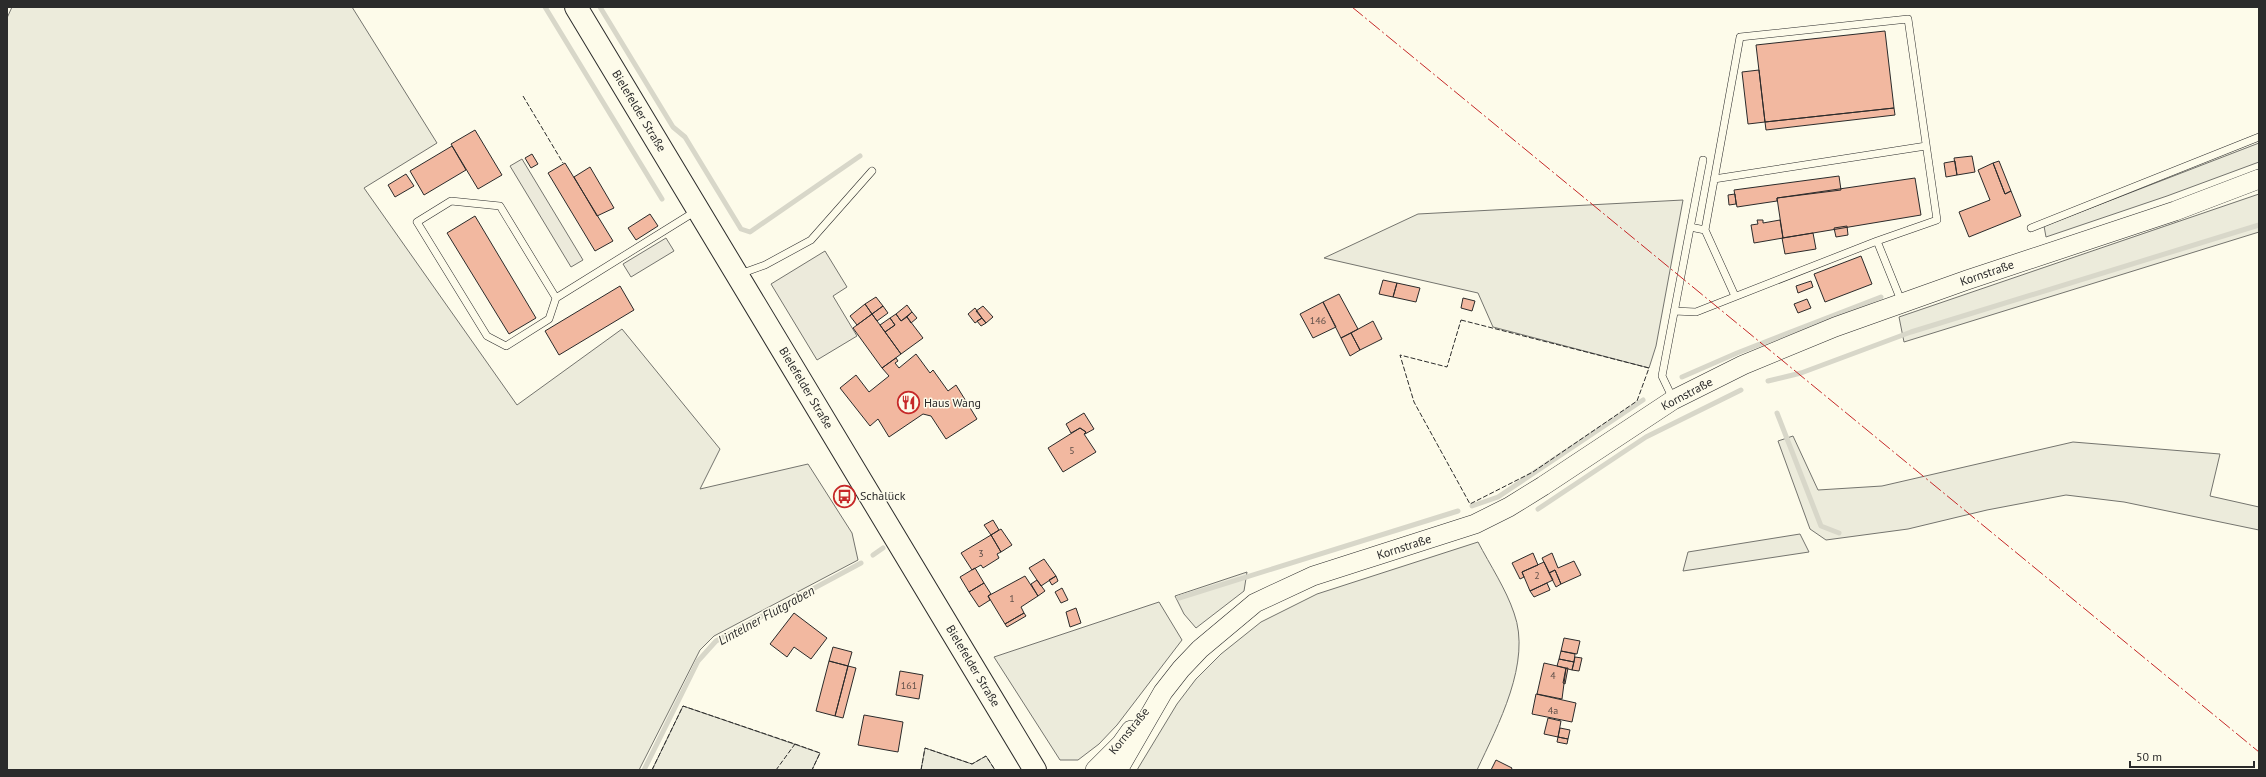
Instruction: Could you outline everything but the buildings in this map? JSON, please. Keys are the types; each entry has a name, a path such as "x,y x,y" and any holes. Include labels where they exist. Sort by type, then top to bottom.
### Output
{"main road":[{"name":"Bielefelder Straße","path":"576,7 1035,770"}],"street":[{"name":"Kornstraße","path":"1095,770 1121,744 1149,707 1202,651 1255,603 1313,576 1476,524 1509,507 1673,400 1744,365 1835,327 2175,211 2259,179"},
{"name":"Kornstraße","path":"1118,770 1163,692"}],"lane":[{"path":"1674,311 1696,312 1877,241 1937,220 1908,20 1740,37 1705,230 1735,296"},
{"path":"2031,228 2259,137"},
{"path":"1714,179 1926,146"},
{"path":"1673,400 1662,376 1703,160"},
{"path":"738,274 765,266 811,240 872,171"},
{"path":"556,298 500,206 451,201 417,222 487,336 506,346 549,319 556,298 698,210"},
{"path":"1690,227 1705,230"},
{"path":"1877,241 1902,303"}],"shaded area":[{"path":"12,7 352,7 437,143 364,188 517,405 622,329 720,449 700,489 808,464 852,533 858,560 714,636 700,650 639,770 7,770 7,18"},
{"path":"2259,143 2259,162 2167,196 2046,237 2044,226"},
{"path":"522,159 583,260 571,267 510,166"},
{"path":"2259,194 2259,232 1904,342 1899,317"},
{"path":"1683,200 1656,346 1649,368 1493,327 1478,293 1324,258 1418,214"},
{"path":"666,238 674,251 631,277 623,264"},
{"path":"825,251 847,287 833,296 857,336 817,360 771,284"},
{"path":"1793,436 1818,490 1882,486 2073,442 2220,454 2210,496 2259,507 2259,530 2124,502 2066,495 1987,510 1908,529 1826,540 1810,529 1778,441"},
{"path":"1800,534 1809,552 1683,571 1688,552"},
{"path":"1478,542 1511,604 1518,632 1519,652 1516,672 1503,713 1477,770 1137,770 1177,704 1196,679 1221,654 1261,622 1317,594"},
{"path":"1247,572 1244,591 1196,628 1184,614 1175,596"},
{"path":"1159,602 1182,640 1117,725 1099,744 1078,760 1060,760 994,657"},
{"path":"683,706 820,753 812,770 652,770"},
{"path":"925,748 972,764 986,756 995,770 921,770"}],"waterway":[{"path":"545,7 662,199"},
{"path":"600,7 673,127 685,137 741,229 750,232 860,156"},
{"path":"1768,381 1801,373 1911,332 2259,225"},
{"path":"1682,377 1737,353 1881,297"},
{"path":"1538,509 1646,437 1741,390"},
{"path":"1472,506 1498,497 1643,400"},
{"path":"1777,413 1821,526 1839,533"},
{"path":"1179,598 1458,511"},
{"name":"Lintelner Flutgraben","path":"873,555 883,548"},
{"name":"Lintelner Flutgraben","path":"644,770 698,661 716,641 861,563"}],"fence":[{"path":"523,96 563,163"},
{"path":"1461,320 1649,368 1637,401 1533,472 1470,504 1414,402 1400,355 1447,367 1461,320"},
{"path":"652,770 683,706 795,744 776,770"},
{"path":"795,744 820,753 812,770"},
{"path":"921,770 925,748 972,764 986,756 995,770"}],"power":[{"path":"1352,7 2259,752"}],"place":[{"name":"Haus Wang","path":"909,403"},
{"name":"Schalück","path":"845,496"}]}
